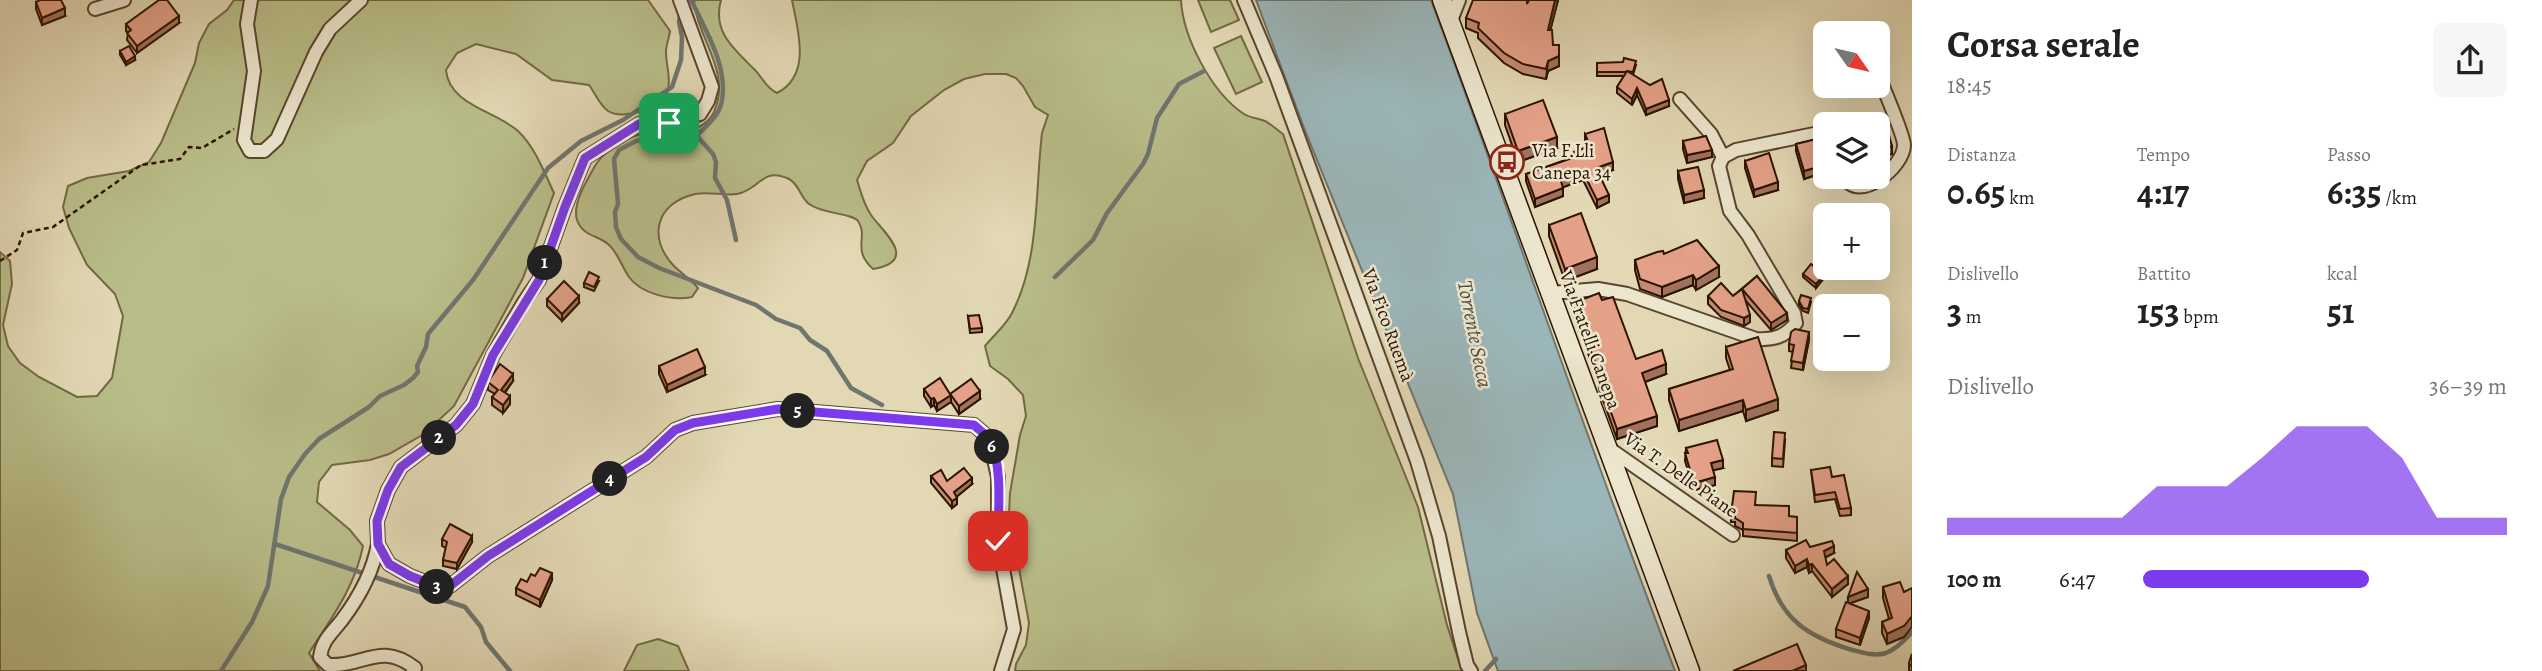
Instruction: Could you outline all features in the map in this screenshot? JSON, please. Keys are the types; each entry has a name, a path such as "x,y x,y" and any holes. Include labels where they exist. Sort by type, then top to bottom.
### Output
{"main road":[{"name":"Via Fratelli Canepa","path":"1442,0 1690,671"}],"street":[{"path":"95,9 124,0"},
{"path":"251,0 247,24 254,71 244,141 250,151 264,151 277,139 316,52 330,29 361,0"},
{"path":"413,671 415,667 402,657 377,654 343,666 328,665 320,657 322,644 344,618 374,569 378,544 377,521 388,490 401,467 456,425 473,404 493,355 539,280 585,158 639,124 669,123 700,114 708,101 712,87 680,0"},
{"name":"Via Fico Ruemà","path":"1244,0 1276,76 1417,461 1439,536 1459,632 1471,671"},
{"path":"1450,23 1459,0"},
{"path":"1887,98 1904,145 1890,172"},
{"path":"1680,99 1711,134 1723,157"},
{"path":"1551,293 1598,289 1627,294 1756,339 1773,340 1790,331 1796,323 1794,313 1748,235 1730,211 1718,166 1723,157 1736,150 1813,134"},
{"path":"378,544 389,564 443,589 488,556 646,457 675,430 693,423 778,409 974,425 989,438 998,477 998,541 1014,629 1001,671"},
{"name":"Via T. Delle Piane","path":"1607,446 1733,535"}],"path":[{"path":"0,261 17,250 23,233 53,227 141,165 180,159 189,147 202,148 245,122"}],"green space":[{"path":"234,0 648,0 670,31 666,52 668,90 659,102 651,107 633,113 615,114 602,106 589,85 552,80 516,54 476,44 457,53 446,70 449,82 464,99 509,124 524,137 539,160 554,193 523,278 454,406 424,434 389,454 370,460 332,465 319,482 317,502 350,530 363,546 348,589 309,653 320,671 0,671 0,252 10,261 12,284 3,325 8,346 20,363 39,377 77,397 97,396 112,378 123,316 115,294 87,265 69,228 63,207 68,186 87,178 129,171 149,162 161,143 195,63 199,43 209,24 227,10"},
{"path":"694,0 721,0 719,11 722,31 740,55 777,93 788,85 799,64 799,38 792,0 1181,0 1193,47 1221,93 1244,114 1265,121 1283,134 1358,358 1418,507 1447,625 1462,671 1015,671 1026,645 1029,623 1009,514 1020,435 1026,416 1023,395 1008,379 990,366 985,346 1012,313 1028,270 1035,225 1042,133 1048,115 1035,107 1016,78 1006,74 985,74 964,79 944,90 911,116 893,143 867,161 857,180 868,211 889,237 896,253 894,260 887,265 873,269 866,262 861,249 862,232 858,221 850,216 821,210 809,204 789,179 773,175 745,192 700,193 682,199 664,213 658,233 660,244 674,266 698,288 692,297 658,295 634,283 612,248 583,230 576,214 581,192 595,166 614,147 638,135 675,135 690,132 713,114 719,83 712,55 696,14"},
{"path":"1198,0 1230,0 1239,20 1211,32"},
{"path":"1241,36 1262,82 1236,94 1214,48"},
{"path":"658,639 678,646 689,671 624,671 637,645"}],"water":[{"name":"Torrente Secca","path":"1256,0 1431,0 1675,671 1498,671 1477,613 1453,494 1306,133"}],"building":[{"path":"61,0 65,8 42,18 36,2"},
{"path":"159,0 167,0 179,16 137,46 127,33 131,30 126,24"},
{"path":"1473,0 1527,0 1527,4 1529,0 1555,0 1548,30 1552,30 1553,45 1559,45 1559,56 1548,61 1546,69 1523,64 1504,53 1478,28 1479,23 1466,18"},
{"path":"129,46 135,56 126,62 120,51"},
{"path":"1624,58 1636,61 1633,72 1597,72 1597,63 1623,62"},
{"path":"1627,71 1650,85 1662,79 1669,100 1646,109 1637,88 1632,99 1617,87"},
{"path":"1543,100 1557,137 1518,151 1505,114"},
{"path":"1604,128 1613,162 1596,168 1609,195 1597,200 1583,172 1561,181 1563,188 1535,199 1526,174 1575,157 1574,152 1590,146 1585,134"},
{"path":"1706,136 1712,150 1687,155 1683,141"},
{"path":"1813,140 1813,168 1804,171 1796,144"},
{"path":"1769,153 1778,182 1754,190 1745,161"},
{"path":"1698,167 1704,190 1684,195 1678,171"},
{"path":"1581,213 1597,257 1565,269 1549,225"},
{"path":"1697,240 1719,266 1696,280 1693,275 1662,287 1640,279 1635,260 1657,252 1663,251 1664,254"},
{"path":"1811,264 1813,280 1820,280 1816,284 1803,274"},
{"path":"589,272 599,277 594,287 584,283"},
{"path":"1757,276 1787,313 1771,323 1742,289"},
{"path":"564,281 579,296 562,314 547,299"},
{"path":"1721,283 1733,296 1742,289 1750,315 1744,318 1721,310 1708,296"},
{"path":"1599,293 1602,300 1613,297 1636,359 1662,350 1666,364 1642,373 1657,416 1617,429 1573,303"},
{"path":"1801,295 1811,298 1808,309 1803,308 1799,301"},
{"path":"979,315 982,328 970,329 968,316"},
{"path":"1795,329 1809,332 1803,363 1791,361 1794,345 1789,344 1791,332"},
{"path":"1758,337 1778,399 1746,410 1743,400 1679,420 1669,389 1733,369 1726,347"},
{"path":"697,349 705,367 667,385 659,366"},
{"path":"500,364 513,374 501,390 510,396 503,405 492,397 498,390 488,382"},
{"path":"940,378 950,394 971,379 980,391 959,406 951,395 937,404 924,389"},
{"path":"1774,432 1785,433 1783,459 1772,458"},
{"path":"1717,440 1723,460 1711,463 1715,477 1694,483 1686,448"},
{"path":"1830,467 1832,477 1844,475 1851,508 1840,509 1835,492 1815,495 1811,470"},
{"path":"964,468 972,478 954,492 957,498 952,501 931,476 941,470 947,481"},
{"path":"1734,491 1756,492 1755,505 1789,506 1789,516 1797,517 1797,533 1743,529 1743,523 1731,514"},
{"path":"450,524 472,536 457,563 443,560 447,542 442,539"},
{"path":"1806,540 1810,547 1832,541 1834,546 1824,551 1827,565 1834,559 1848,576 1832,589 1812,564 1809,565 1807,559 1795,566 1786,550"},
{"path":"540,568 552,573 540,600 516,588 521,579 527,582 531,574 535,576"},
{"path":"1857,572 1868,589 1848,597"},
{"path":"1900,582 1904,592 1912,588 1912,616 1904,626 1887,634 1882,622 1892,618 1883,587"},
{"path":"1846,602 1869,611 1860,638 1836,629"},
{"path":"1797,644 1806,665 1795,671 1733,671"}],"waterway":[{"path":"691,0 719,64 723,91 721,105 697,135 655,137 636,141 619,150 614,159 618,204 615,212 616,227 621,239 638,257 659,268 756,305 776,319 800,328 810,340 827,351 851,388 882,405"},
{"path":"221,671 252,622 268,586 281,499 289,477 305,454 319,439 369,407 380,396 413,378 418,372 417,366 426,347 428,334 473,280 548,168 581,141 623,120 672,87 681,60 681,11"},
{"path":"1055,277 1093,240 1107,213 1143,164 1157,118 1179,84 1204,71"},
{"path":"697,136 713,154 716,162 715,178 727,200 736,240"},
{"path":"275,544 465,607 481,627 486,642 510,671"},
{"path":"1769,576 1774,591 1789,615 1809,632 1834,644 1863,653 1881,654 1897,647 1912,632"},
{"path":"1485,671 1496,659"}],"place":[{"name":"Via F.Lli Canepa 34","path":"1507,162"}],"route":[{"path":"669,123 639,124 585,158 539,280 493,355 473,404 456,425 401,467 388,490 377,521 378,544 389,564 443,589 554,513 646,457 675,430 693,423 778,409 974,425 989,438 993,451 998,477 998,541"}]}
